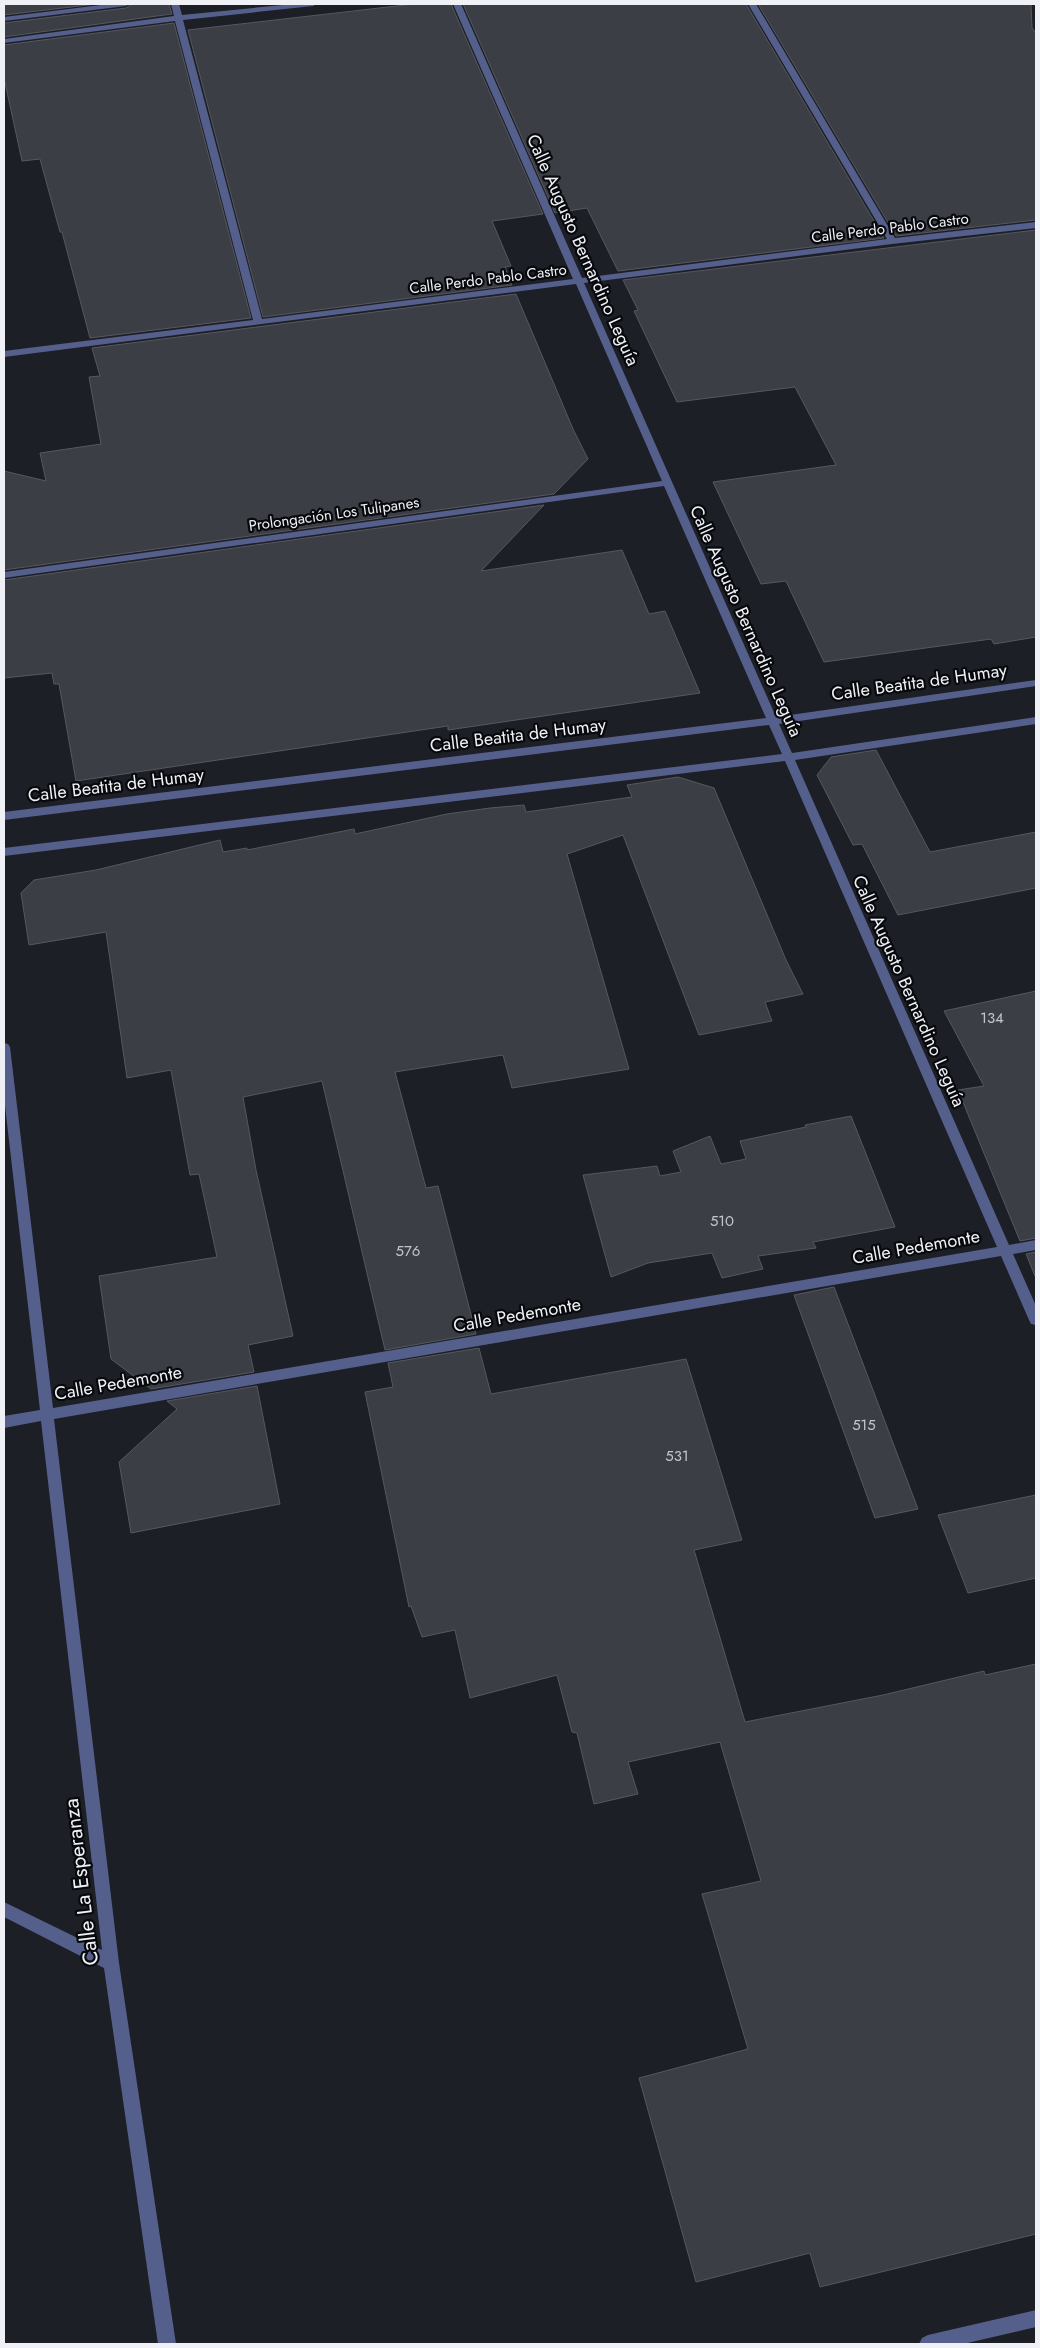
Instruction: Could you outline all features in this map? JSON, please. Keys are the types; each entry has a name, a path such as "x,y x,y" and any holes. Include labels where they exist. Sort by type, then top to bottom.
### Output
{"street":[{"path":"4,19 126,4"},
{"path":"175,4 177,18 258,322"},
{"path":"4,41 177,18 313,4"},
{"name":"Calle Augusto Bernardino Leguía","path":"457,4 1036,1320"},
{"path":"752,4 892,241"},
{"name":"Calle Perdo Pablo Castro","path":"4,354 892,241 1036,225"},
{"name":"Prolongación Los Tulipanes","path":"4,575 668,483"},
{"name":"Calle Beatita de Humay","path":"4,816 774,721 1036,683"},
{"path":"4,852 788,757 1036,720"},
{"name":"Calle La Esperanza","path":"4,1047 112,1963 166,2344"},
{"name":"Calle Pedemonte","path":"4,1422 1036,1246"},
{"path":"4,1909 112,1963"},
{"path":"928,2344 1036,2318"}],"building":[{"path":"4,4 96,4 4,15"},
{"path":"132,4 169,4 172,14 4,37 4,23 126,8"},
{"path":"414,4 451,4 543,214 492,221 511,266 505,267 512,285 263,317 188,30"},
{"path":"463,4 746,4 884,238 618,271 587,208 555,213"},
{"path":"758,4 1031,4 1032,28 1036,33 1036,220 896,236"},
{"path":"174,23 251,318 90,338 62,232 60,232 40,159 22,161 4,78 4,45"},
{"path":"1036,230 1036,637 994,644 991,639 824,662 786,581 761,584 713,482 836,465 795,387 677,402 634,311 638,310 623,280"},
{"path":"516,294 573,429 588,459 554,494 4,570 4,471 46,481 40,453 101,444 89,377 100,376 92,348"},
{"path":"544,505 481,571 622,550 649,614 665,611 700,693 448,730 448,726 76,781 59,684 54,684 52,673 4,678 4,580"},
{"path":"876,750 930,852 1036,832 1036,888 898,915 862,844 853,845 817,775 831,757"},
{"path":"678,777 714,788 786,960 803,994 765,1002 772,1021 699,1035 623,835 567,854 629,1069 512,1088 503,1055 395,1072 426,1188 438,1186 476,1334 385,1350 322,1081 243,1097 256,1170 293,1336 248,1345 254,1372 151,1389 111,1359 99,1276 217,1257 199,1174 190,1175 171,1070 127,1078 106,932 29,945 21,893 34,880 96,870 220,840 223,852 247,848 247,850 354,829 355,834 447,814 490,808 524,805 526,812 632,797 627,785"},
{"path":"1036,991 1036,1238 1020,1241 958,1090 984,1086 944,1011"},
{"path":"851,1116 895,1227 813,1242 816,1248 758,1256 763,1269 722,1278 712,1253 648,1263 611,1277 583,1175 657,1166 660,1176 681,1172 673,1151 710,1136 721,1164 746,1159 740,1141"},
{"path":"1036,1252 1036,1276 1035,1276 1026,1254"},
{"path":"834,1287 918,1509 875,1518 794,1295"},
{"path":"479,1348 491,1394 686,1359 742,1540 694,1550 745,1722 883,1695 984,1671 985,1675 1036,1664 1036,2234 820,2287 810,2253 696,2282 639,2078 748,2049 702,1894 761,1881 720,1742 628,1762 638,1794 594,1804 577,1733 572,1732 557,1675 470,1698 455,1630 422,1637 411,1606 409,1607 365,1392 393,1387 388,1363"},
{"path":"257,1386 280,1504 131,1533 119,1462 177,1409 167,1401"},
{"path":"1036,1495 1036,1578 968,1593 938,1515"}]}
